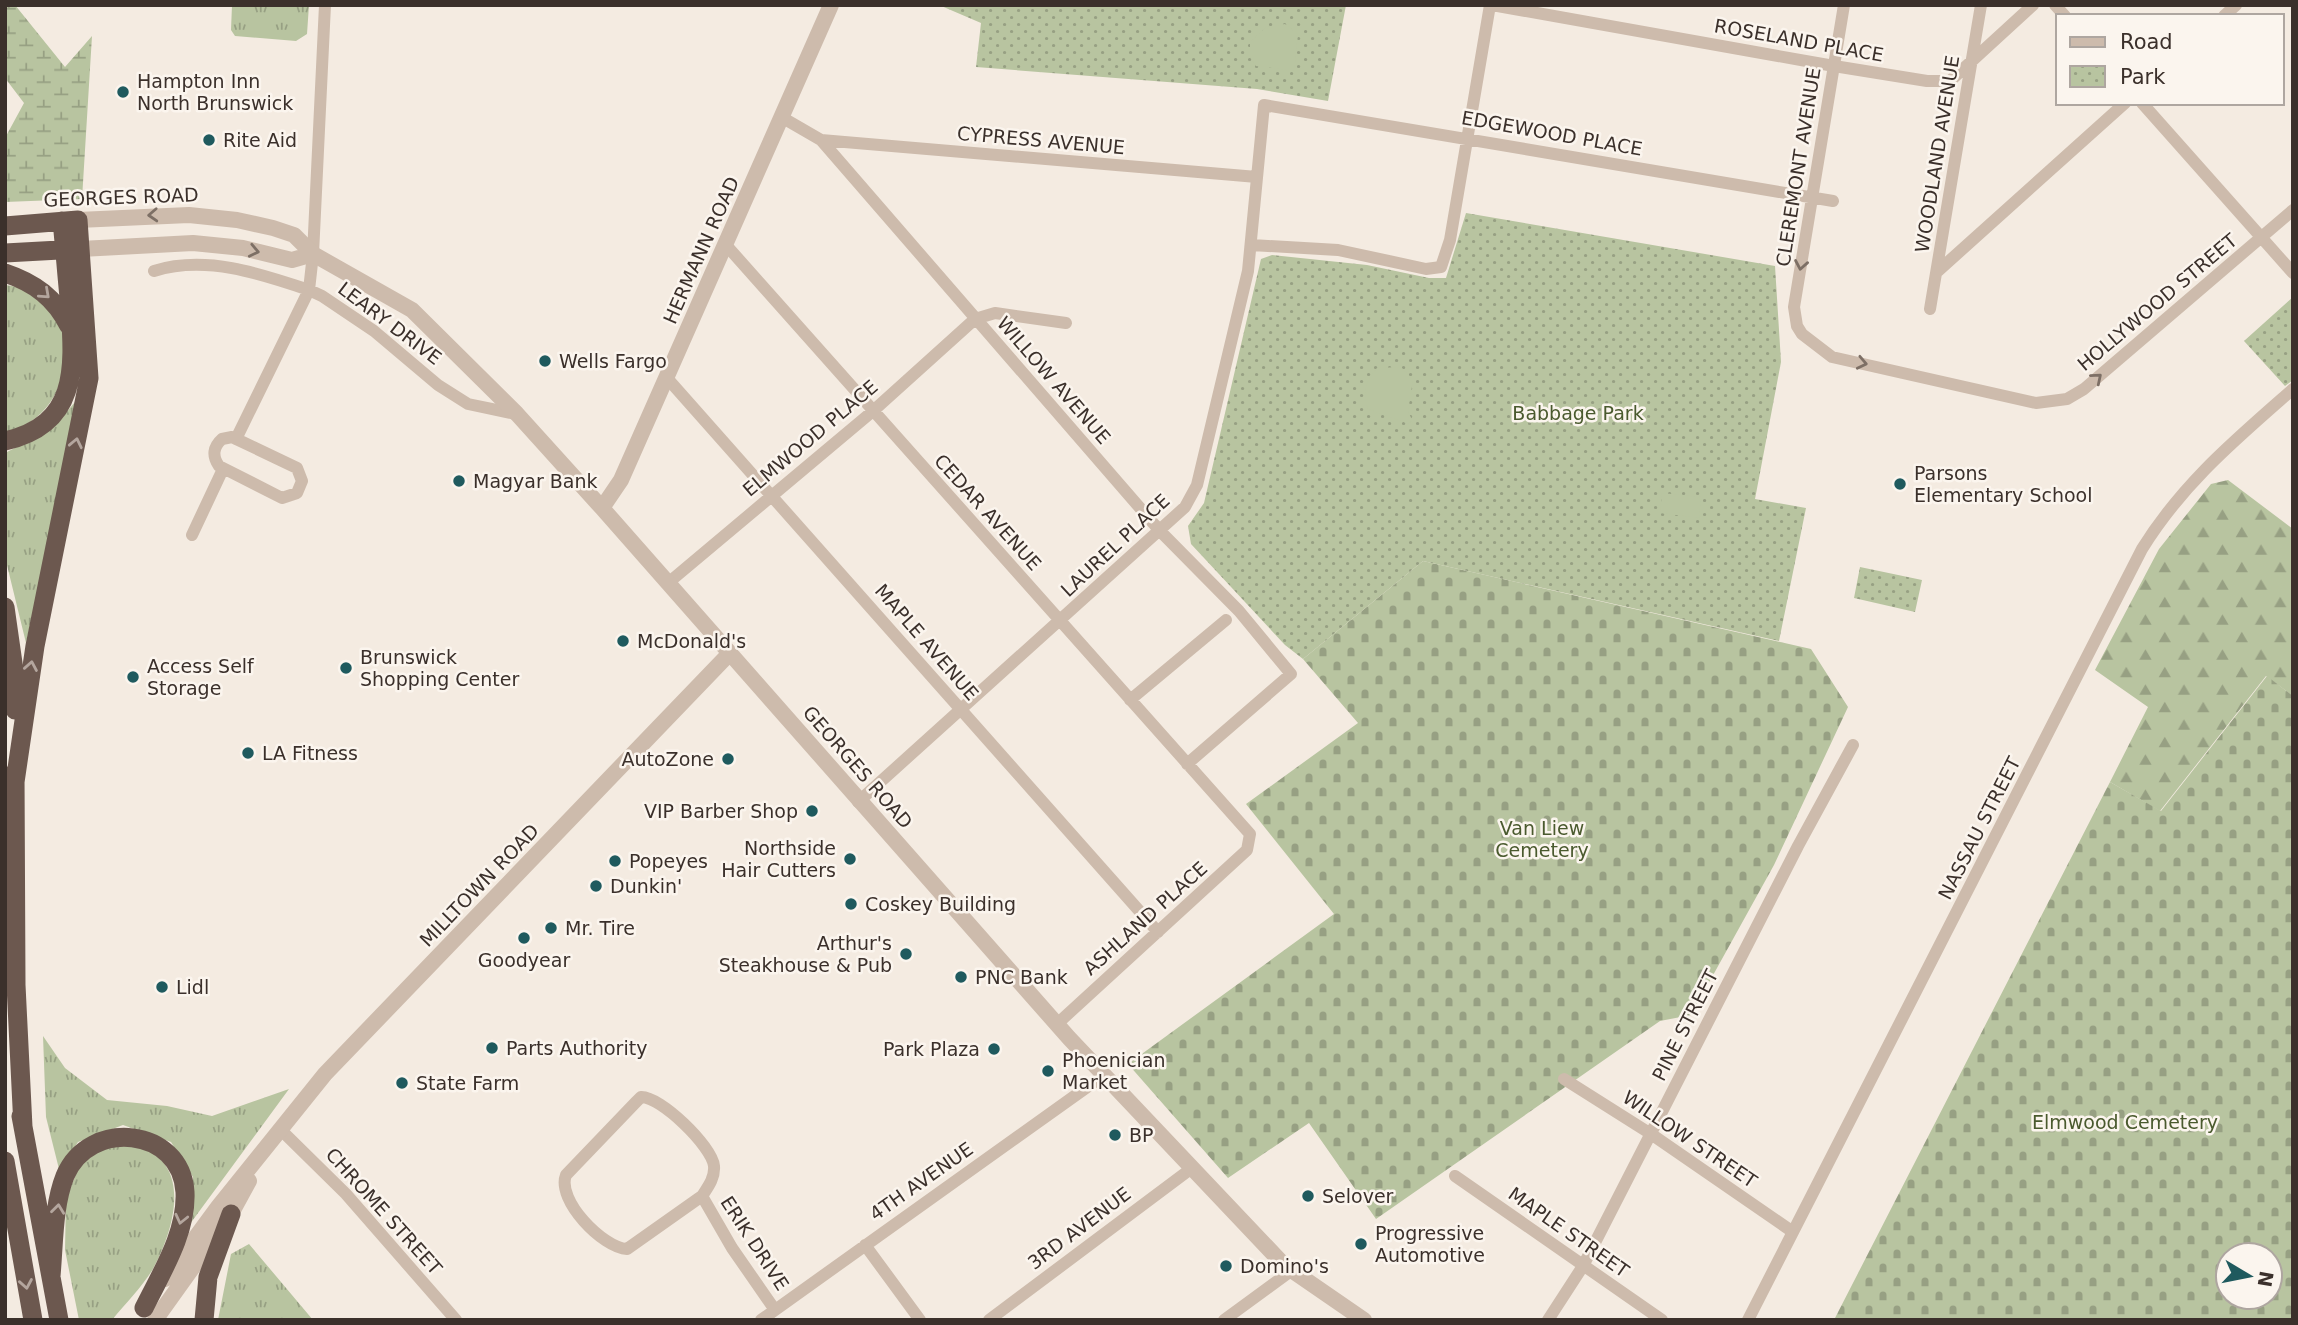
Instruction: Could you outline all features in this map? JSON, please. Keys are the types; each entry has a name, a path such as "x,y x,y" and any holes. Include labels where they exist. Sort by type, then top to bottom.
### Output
{"highway":[{"name":"GEORGES ROAD","path":"5,226 70,221"},
{"path":"15,782 35,646 89,378 70,221"},
{"path":"5,253 73,249"},
{"path":"5,441 37,428 61,404 73,369 73,249"},
{"path":"5,273 44,292 61,310 71,330"},
{"path":"5,607 14,683 16,985 23,1127"},
{"path":"5,1022 59,1320"},
{"path":"51,1276 60,1194 69,1167 82,1152 98,1141 115,1136 141,1138 170,1157 180,1174 185,1194 177,1238 145,1316"},
{"path":"5,1161 33,1320"},
{"path":"5,1174 12,1199"},
{"path":"204,1320 208,1277 231,1214"}],"street":[{"path":"236,439 309,290 325,5"},
{"name":"HERMANN ROAD","path":"602,508 621,480 831,5"},
{"path":"1252,245 1338,250 1426,268 1441,267 1450,240 1491,5"},
{"name":"ROSELAND PLACE","path":"1491,5 1927,81 1950,81 2033,5"},
{"name":"CLEREMONT AVENUE","path":"1844,5 1794,307 1797,326 1802,334 1832,357 2036,403"},
{"name":"WOODLAND AVENUE","path":"1930,309 1981,5"},
{"name":"EDGEWOOD PLACE","path":"1264,105 1833,201"},
{"name":"LAUREL PLACE","path":"859,802 1185,507 1197,485 1252,245 1264,105"},
{"path":"1938,271 2123,105"},
{"path":"2144,105 2293,273"},
{"name":"WILLOW AVENUE","path":"783,118 821,141 1160,531 1239,611 1291,674 1188,764"},
{"name":"CYPRESS AVENUE","path":"821,141 1257,177"},
{"name":"HOLLYWOOD STREET","path":"2036,403 2067,399 2084,389 2293,210"},
{"name":"GEORGES ROAD","path":"70,221 168,214 229,218 294,235 313,254 412,310 517,414 1104,1075 1291,1271 1364,1320"},
{"path":"73,249 193,243 243,248 292,260 313,254"},
{"name":"CEDAR AVENUE","path":"726,245 1250,834"},
{"name":"LEARY DRIVE","path":"154,271 178,263 219,265 309,290 374,331 438,385 468,404 517,414"},
{"path":"975,319 995,313 1066,323"},
{"name":"ELMWOOD PLACE","path":"668,583 873,411 975,319"},
{"name":"MAPLE AVENUE","path":"667,378 1158,932"},
{"name":"NASSAU STREET","path":"1748,1320 2142,549 2173,502 2193,479 2293,389"},
{"path":"222,439 236,439 297,468 302,477 297,493 282,498 223,470 214,458 215,447 222,439"},
{"path":"192,535 223,470"},
{"path":"1130,700 1226,620"},
{"name":"MILLTOWN ROAD","path":"145,1316 218,1207 266,1151 325,1074 729,654"},
{"name":"PINE STREET","path":"1548,1320 1583,1266 1853,745"},
{"name":"ASHLAND PLACE","path":"1056,1024 1247,850 1250,834"},
{"name":"4TH AVENUE","path":"761,1320 1104,1075"},
{"name":"WILLOW STREET","path":"1564,1079 1651,1134 1793,1232"},
{"name":"ERIK DRIVE","path":"649,1097 656,1099 699,1139 708,1152 714,1165 711,1182 702,1196 627,1249 608,1243 568,1203 563,1183 566,1175 636,1102 649,1097"},
{"name":"CHROME STREET","path":"281,1130 346,1194 456,1320"},
{"name":"MILLTOWN ROAD","path":"145,1316 231,1214 266,1151"},
{"name":"3RD AVENUE","path":"989,1320 1192,1168"},
{"name":"MAPLE STREET","path":"1455,1176 1662,1320"},
{"name":"ERIK DRIVE","path":"702,1196 732,1248 775,1310"},
{"path":"865,1245 920,1320"},
{"path":"1224,1320 1291,1271"}],"green space":[{"path":"5,5 15,5 65,67 92,36 82,199 5,202 5,138 24,103 5,78"},
{"path":"232,5 309,5 307,34 296,41 235,36 231,30"},
{"path":"939,5 1346,5 1328,101 1257,89 976,67 981,23"},
{"path":"1285,24 1298,34 1294,71 1256,66 1250,57 1250,42 1266,27"},
{"name":"Babbage Park","path":"1466,213 1775,266 1781,362 1755,499 1806,508 1779,641 1423,561 1303,659 1285,645 1191,544 1188,526 1204,503 1261,259 1272,255 1367,265 1429,278 1446,278"},
{"path":"5,285 31,292 50,308 61,330 65,355 61,380 50,403 31,421 5,432"},
{"path":"2293,297 2293,380 2285,386 2244,341"},
{"path":"1401,367 1413,380 1408,411 1412,420 1409,424 1368,409 1365,397 1368,382 1377,368"},
{"path":"81,395 26,643 5,557 5,453 52,429"},
{"path":"2228,480 2293,529 2293,696 2266,676 2160,811 2110,782 2148,707 2095,670 2159,549 2211,484"},
{"path":"1662,493 1701,497 1699,518 1660,513"},
{"name":"Van Liew Cemetery","path":"1423,561 1811,649 1848,707 1774,865 1691,1015 1660,1021 1376,1219 1309,1123 1228,1178 1128,1064 1334,914 1246,804 1358,723 1303,659"},
{"path":"1860,567 1922,580 1915,612 1854,598"},
{"name":"Elmwood Cemetery","path":"2267,676 2293,696 2293,1320 1834,1320 2110,782 2161,811"},
{"path":"43,1036 65,1068 107,1100 167,1106 212,1116 289,1089 187,1228 193,1177 171,1142 123,1125 78,1142 59,1169 46,1117"},
{"path":"110,1145 142,1148 158,1157 168,1170 173,1185 172,1220 153,1269 112,1320 79,1320 65,1250 66,1198 81,1163"},
{"path":"249,1244 313,1320 218,1320 231,1254"}],"place":[{"name":"Hampton Inn North Brunswick","path":"123,92"},
{"name":"Rite Aid","path":"209,140"},
{"name":"Wells Fargo","path":"545,361"},
{"name":"Magyar Bank","path":"459,481"},
{"name":"Parsons Elementary School","path":"1900,484"},
{"name":"McDonald's","path":"623,641"},
{"name":"Brunswick Shopping Center","path":"346,668"},
{"name":"Access Self Storage","path":"133,677"},
{"name":"LA Fitness","path":"248,753"},
{"name":"AutoZone","path":"728,759"},
{"name":"VIP Barber Shop","path":"812,811"},
{"name":"Northside Hair Cutters","path":"850,859"},
{"name":"Popeyes","path":"615,861"},
{"name":"Dunkin'","path":"596,886"},
{"name":"Coskey Building","path":"851,904"},
{"name":"Mr. Tire","path":"551,928"},
{"name":"Goodyear","path":"524,938"},
{"name":"Arthur's Steakhouse & Pub","path":"906,954"},
{"name":"PNC Bank","path":"961,977"},
{"name":"Lidl","path":"162,987"},
{"name":"Parts Authority","path":"492,1048"},
{"name":"Park Plaza","path":"994,1049"},
{"name":"Phoenician Market","path":"1048,1071"},
{"name":"State Farm","path":"402,1083"},
{"name":"BP","path":"1115,1135"},
{"name":"Selover","path":"1308,1196"},
{"name":"Progressive Automotive","path":"1361,1244"},
{"name":"Domino's","path":"1226,1266"}]}
